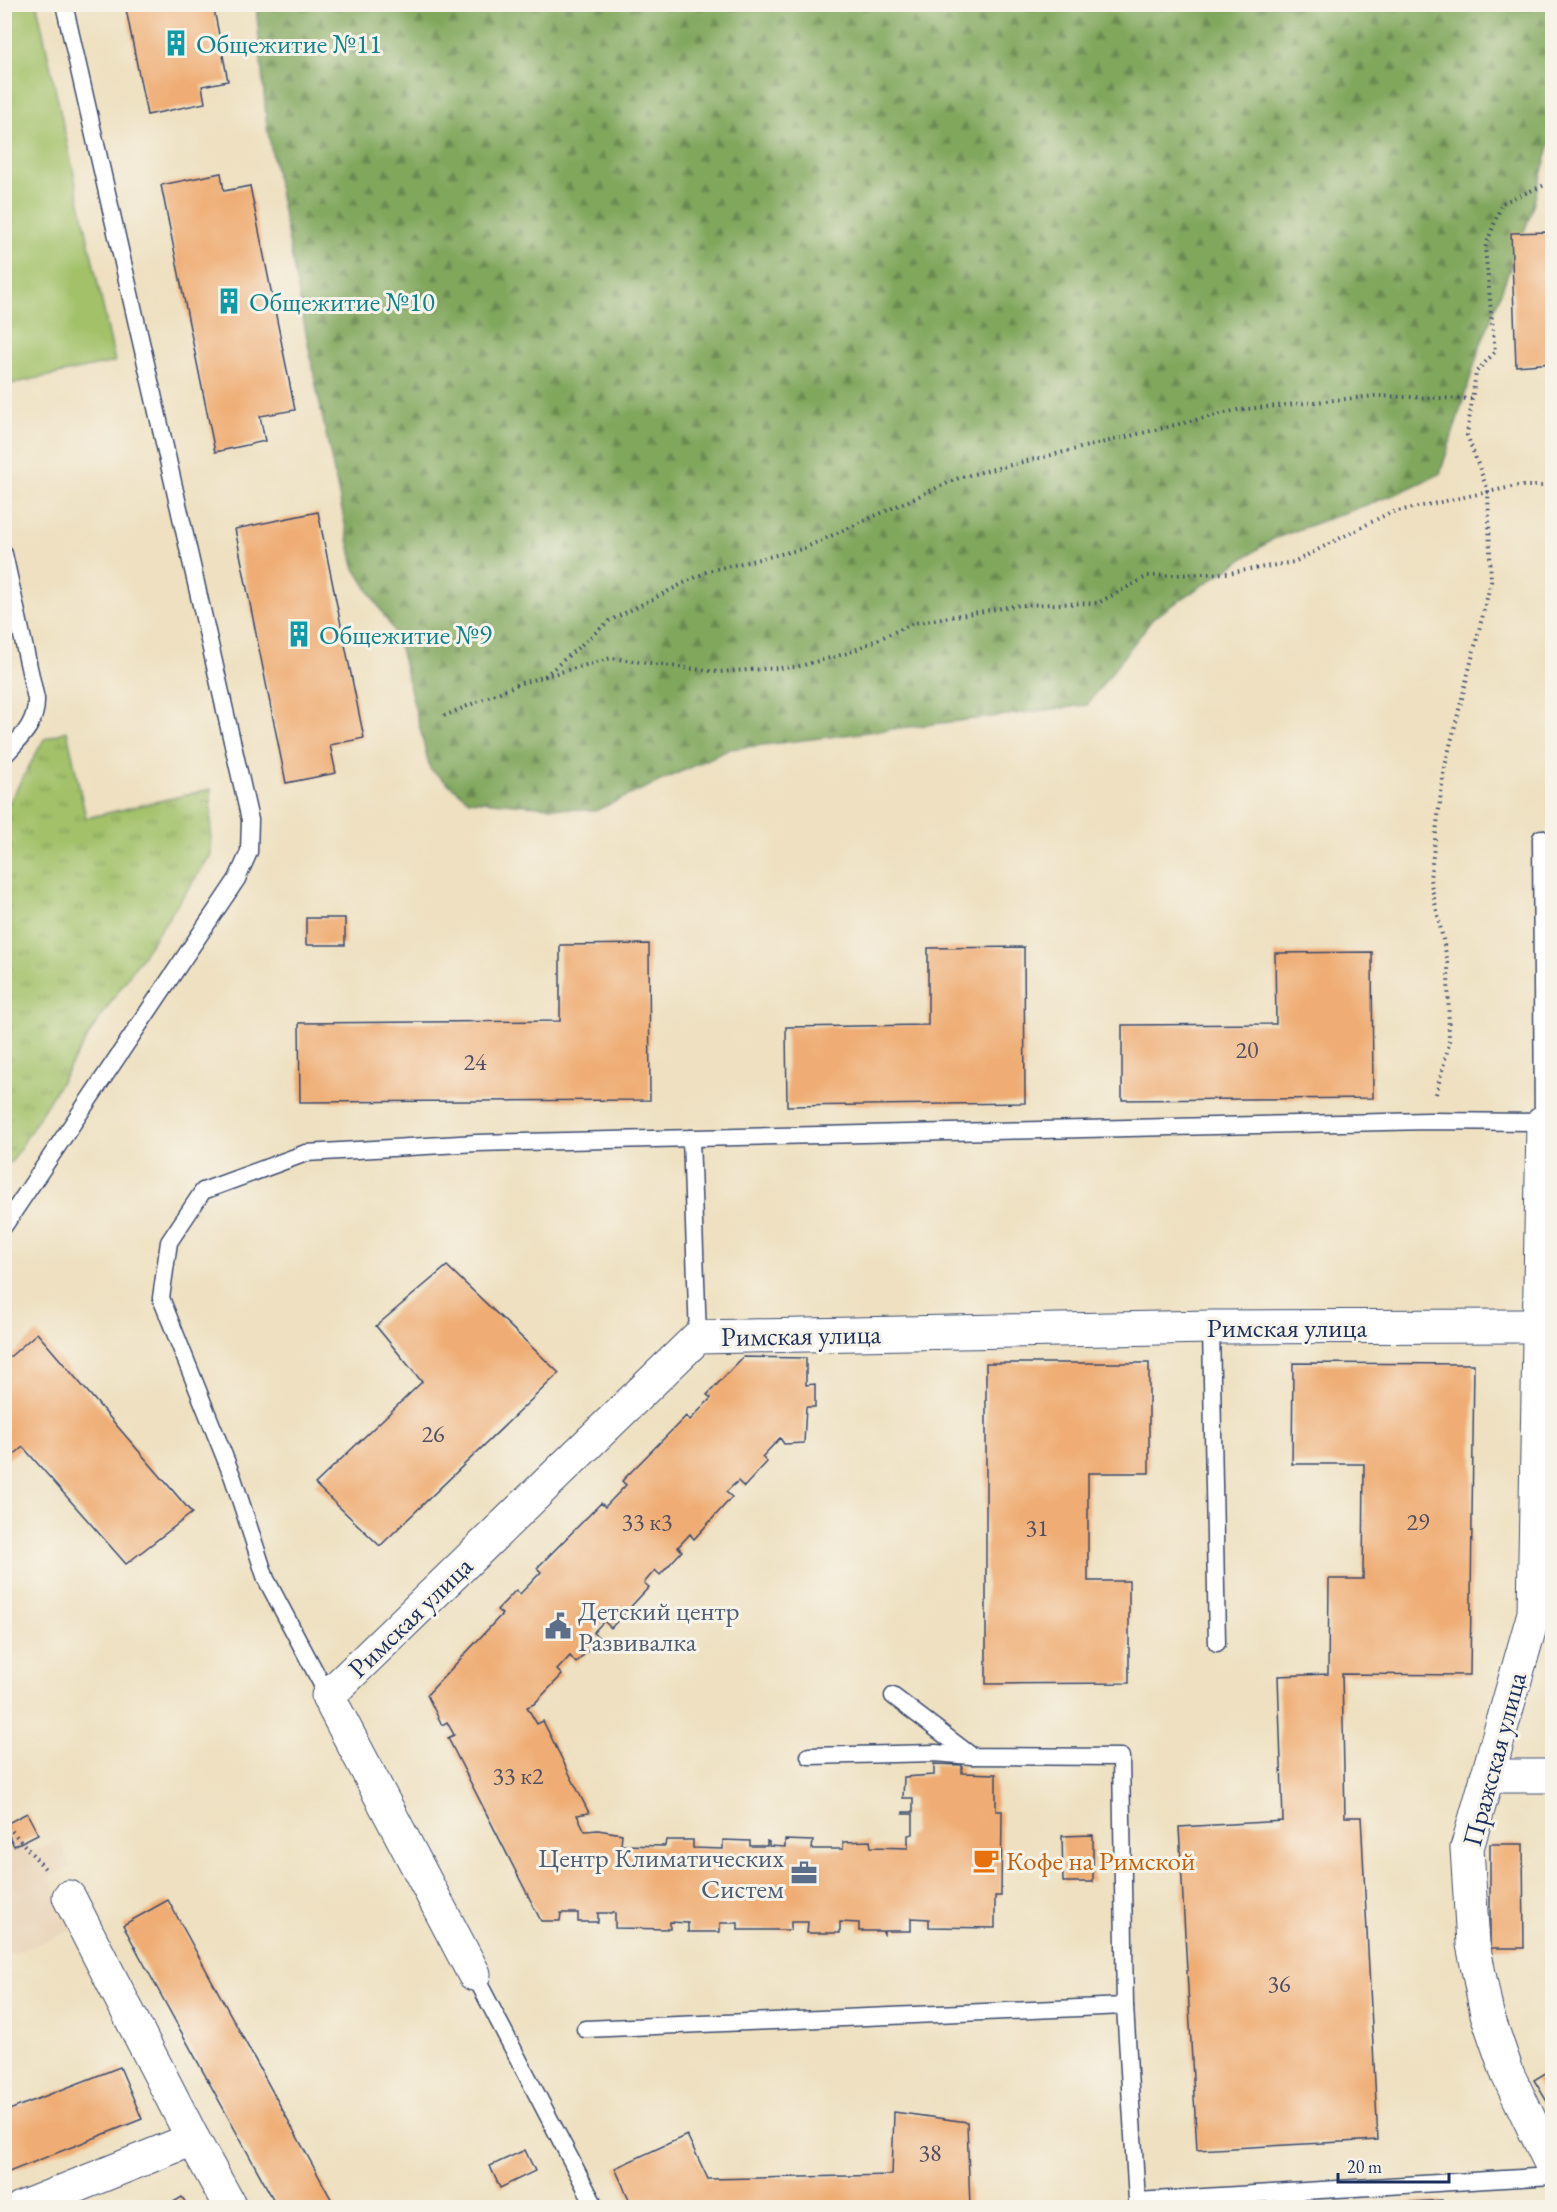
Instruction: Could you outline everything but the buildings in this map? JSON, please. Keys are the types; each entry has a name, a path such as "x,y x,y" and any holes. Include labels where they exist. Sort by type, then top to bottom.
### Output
{"street":[{"name":"Пражская улица","path":"1543,1122 1540,1191 1547,1208 1545,1327 1534,1613 1467,1848 1473,1944 1487,2014 1508,2075 1552,2166"},
{"name":"Римская улица","path":"474,1974 328,1696 698,1337 1211,1327 1545,1327"},
{"path":"1487,1776 1552,1776"},
{"path":"69,1897 193,2139 231,2208"},
{"path":"21,2208 193,2139"}],"lane":[{"path":"8,1214 237,879 249,852 250,820 64,4"},
{"path":"4,554 36,699 36,712 30,725 4,756"},
{"path":"328,1696 266,1579 233,1478 160,1298 169,1242 203,1191 306,1153 477,1143 1429,1120 1543,1122 1541,838"},
{"path":"691,1138 698,1337"},
{"path":"1211,1327 1217,1643"},
{"path":"893,1696 972,1756"},
{"path":"808,1756 935,1753 972,1756 1121,1757 1125,2006 1136,2204 1552,2176"},
{"path":"474,1974 596,2208"},
{"path":"585,2029 1125,2006"}],"path":[{"path":"1429,1120 1449,1044 1448,963 1430,879 1444,770 1491,582 1488,491 1467,435 1476,372 1495,352 1485,248 1502,203 1552,182"},
{"path":"543,677 609,621 708,571 802,549 961,477 1236,410 1375,396 1472,399"},
{"path":"444,716 521,683 611,658 717,672 796,667 848,653 914,623 1020,605 1098,603 1149,576 1228,573 1294,562 1389,513 1516,486 1551,486"},
{"path":"4,1822 69,1897"}],"shaded area":[{"path":"1546,206 1552,206 1552,546 1551,486"},
{"path":"4,1829 32,1851 60,1840 71,1867 50,1876 63,1910 91,1899 100,1919 5,1957"}],"green space":[{"path":"5,4 37,5 115,362 5,385"},
{"path":"256,5 1552,5 1552,136 1530,216 1480,347 1440,474 1396,494 1273,539 1154,617 1087,705 730,749 595,811 469,800 430,769 397,636 354,567 317,391 267,127"},
{"path":"67,731 86,818 211,789 211,855 94,1027 11,1163 4,1159 5,810 44,739"}],"place":[{"name":"Общежитие №11","path":"176,43"},
{"name":"Общежитие №10","path":"229,301"},
{"name":"Общежитие №9","path":"299,634"},
{"name":"Детский центр Развивалка","path":"558,1626"},
{"name":"Кофе на Римской","path":"986,1860"},
{"name":"Центр Климатических Систем","path":"804,1873"}]}
